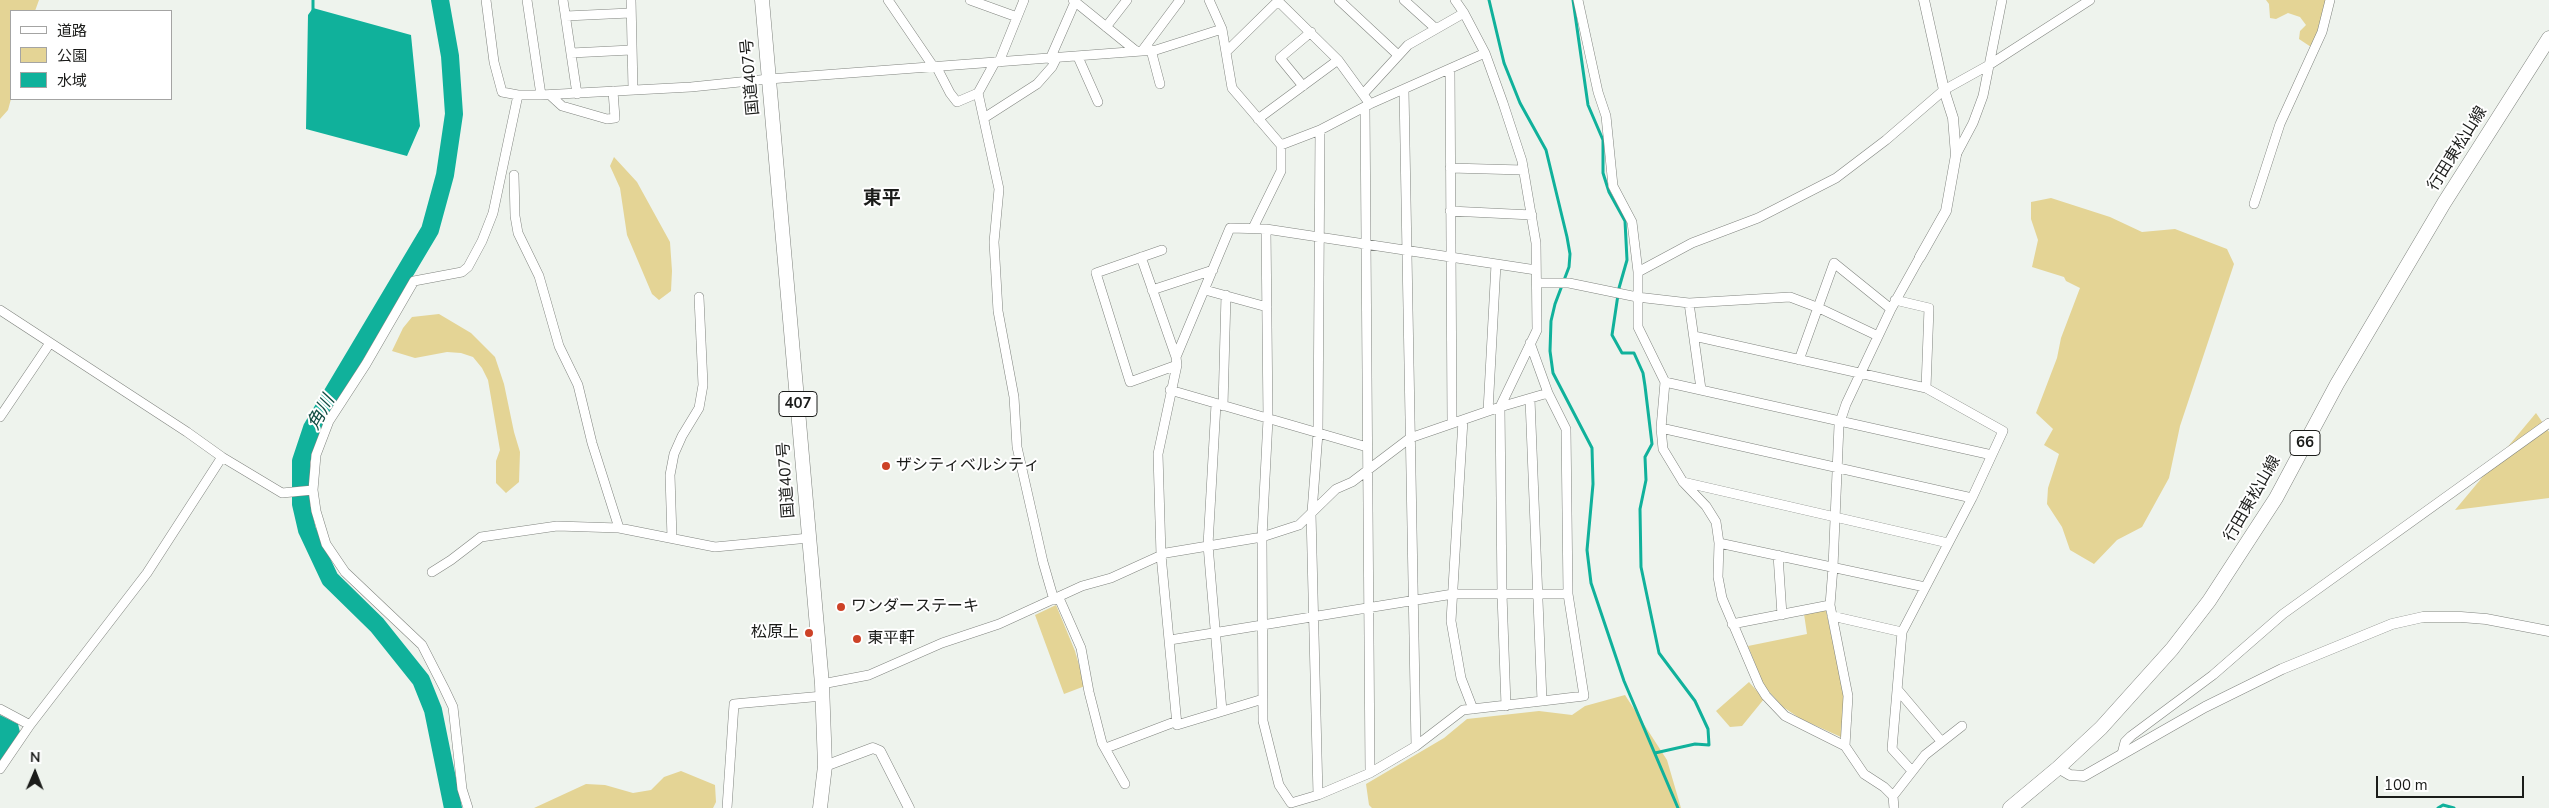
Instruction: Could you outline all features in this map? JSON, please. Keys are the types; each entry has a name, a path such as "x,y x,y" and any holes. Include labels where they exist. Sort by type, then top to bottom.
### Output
{"main road":[{"name":"国道407号","path":"762,0 822,690 824,766 820,808"},
{"name":"行田東松山線","path":"2010,808 2058,768 2100,728 2172,649 2244,551 2276,498 2337,384 2434,220 2549,38"}],"street":[{"path":"486,0 499,85 502,92 518,95 577,94 633,89 691,87 769,79 1143,51 1222,29"},
{"path":"527,0 546,95 562,106 607,119 615,118 613,91"},
{"path":"563,0 577,94"},
{"path":"631,0 633,89"},
{"path":"888,0 935,66 950,94 957,102 978,93 997,62 1024,0"},
{"path":"970,0 1018,17"},
{"path":"1106,27 1127,0"},
{"path":"1143,51 1180,0"},
{"path":"1209,0 1222,29 1232,88 1281,145 1281,171 1253,228"},
{"path":"1339,0 1398,55"},
{"path":"1404,0 1435,28"},
{"path":"1454,0 1464,13 1485,53 1503,103 1523,170 1536,243 1537,330 1500,407 1502,594 1506,706"},
{"path":"1578,0 1598,92 1606,116 1613,186 1632,222 1638,272 1638,328 1664,382 1660,428 1663,449 1683,482 1712,515 1719,543 1718,577 1722,598 1759,685 1776,708 1785,716 1845,746 1864,774 1884,787 1893,796 1894,808"},
{"path":"1845,746 1848,696 1830,605 1834,567 1834,518 1840,420 1890,309 1946,211 1956,155 1952,118 1924,0"},
{"path":"1956,155 1973,123 1983,96 2002,0"},
{"path":"1638,272 1692,243 1758,218 1836,178 1886,140 1944,90 1989,65 2090,0"},
{"path":"2254,204 2280,124 2322,32 2330,0"},
{"path":"984,118 1037,84 1052,67 1053,59 1074,1 1106,27 1143,51 1160,84"},
{"path":"1226,52 1277,1 1338,60 1364,93 1367,106 1367,471 1370,773"},
{"path":"566,16 630,13"},
{"path":"1364,93 1408,45 1464,13"},
{"path":"1303,86 1280,58 1311,32"},
{"path":"571,52 631,50"},
{"path":"1281,145 1320,130 1367,106 1485,53"},
{"path":"1078,57 1098,102"},
{"path":"1258,119 1338,60"},
{"path":"1450,69 1452,423"},
{"path":"1404,90 1409,251 1410,438 1416,746"},
{"path":"978,93 1000,189 994,242 994,276 998,311 1014,397 1017,447 1043,562 1056,599 1080,648 1102,743 1125,784"},
{"path":"468,808 462,789 453,707 444,688 422,645 345,572 326,544 312,490 316,455 329,421 366,364 414,281 462,272 468,267 482,241 493,214 518,95"},
{"path":"1318,795 1312,513 1318,433 1320,130"},
{"path":"1450,168 1523,170"},
{"path":"514,175 515,216 518,233 540,276 559,346 578,385 592,443 619,528"},
{"path":"1450,211 1532,215"},
{"path":"1263,699 1177,725 1161,555 1158,454 1170,390 1177,361 1230,228 1266,229 1536,270"},
{"path":"1266,229 1268,419 1262,537 1263,699 1266,742 1279,785 1291,803 1318,795 1370,773 1416,746 1462,710 1584,696 1568,594 1566,429 1548,393 1530,343"},
{"path":"1162,250 1096,273 1130,382 1177,361"},
{"path":"1141,257 1177,361"},
{"path":"1799,360 1834,263 1890,309"},
{"path":"1488,410 1496,264"},
{"path":"1152,290 1212,270"},
{"path":"1537,283 1569,283 1637,297 1689,303 1790,297 1819,308 1878,336"},
{"path":"1205,290 1267,307"},
{"path":"1222,711 1208,545 1226,296"},
{"path":"672,538 671,468 682,436 699,408 703,385 699,297"},
{"path":"1896,300 1929,308 1926,388"},
{"path":"1689,303 1702,389"},
{"path":"0,310 222,457 282,493 312,490"},
{"path":"1694,336 1926,388 2003,431 1972,498 1902,632 1892,749 1912,771"},
{"path":"0,417 12,402 50,343"},
{"path":"1664,382 1992,455"},
{"path":"1170,390 1367,446"},
{"path":"727,808 734,704 822,690 869,675 942,643 999,624 1082,586 1136,567 1161,555 1208,545 1262,537 1299,525 1336,489 1352,482 1410,438 1488,410 1530,400 1548,393"},
{"path":"1530,400 1542,701"},
{"path":"1463,420 1451,621 1460,678 1473,709"},
{"path":"2122,754 2125,742 2131,736 2214,675 2283,614 2549,423"},
{"path":"1660,428 1837,470 1972,498"},
{"path":"0,769 30,725 147,573 222,457"},
{"path":"1683,482 1948,543"},
{"path":"432,572 452,560 481,537 557,526 619,528 715,547 809,538"},
{"path":"1719,543 1925,587"},
{"path":"1778,555 1782,615"},
{"path":"1170,640 1453,594 1568,594"},
{"path":"1732,624 1830,605"},
{"path":"1832,616 1902,632"},
{"path":"2058,768 2070,775 2084,776 2205,707 2282,669 2392,624 2423,617 2461,618 2495,621 2549,631"},
{"path":"1897,689 1941,742"},
{"path":"0,709 30,725"},
{"path":"1106,748 1176,721"},
{"path":"1893,796 1912,771 1941,742 1962,726"},
{"path":"824,766 873,748 880,751 910,808"}],"green space":[{"path":"0,0 39,0 35,10 10,10 11,100 8,110 0,119"},
{"path":"2266,0 2325,0 2327,5 2323,21 2311,47 2299,39 2300,31 2306,25 2300,17 2288,13 2276,19 2270,18 2269,4"},
{"path":"614,157 637,182 670,242 671,291 659,300 652,294 627,235 620,188 610,166"},
{"path":"2051,198 2110,217 2142,232 2175,229 2227,249 2234,264 2180,426 2169,478 2142,527 2117,540 2094,564 2070,550 2062,527 2047,504 2048,488 2059,454 2044,445 2053,429 2036,413 2057,358 2061,338 2080,288 2066,281 2064,277 2032,267 2038,240 2031,219 2031,202"},
{"path":"439,314 471,333 495,357 504,384 520,452 519,482 506,493 496,483 496,461 500,450 488,380 482,368 473,357 461,353 447,352 415,358 392,351 403,328 412,317"},
{"path":"2536,413 2549,432 2549,498 2455,510"},
{"path":"1056,605 1075,651 1085,686 1064,694 1035,615"},
{"path":"1826,611 1844,693 1841,737 1801,719 1783,707 1764,686 1748,646 1807,634 1804,614"},
{"path":"1749,682 1764,699 1742,726 1730,727 1716,711"},
{"path":"1625,695 1667,760 1681,808 1372,808 1369,805 1366,784 1444,738 1467,719 1539,711 1572,715 1585,706"},
{"path":"681,771 715,785 716,802 713,808 534,808 586,784 605,785 633,793 651,790 664,777"}],"water":[{"path":"313,8 411,35 420,126 407,156 306,129 308,15"},
{"path":"0,715 18,724 20,732 0,762"}],"waterway":[{"path":"313,0 313,12"},
{"name":"角川","path":"440,0 450,56 454,114 445,175 430,230 312,428 301,461 301,504 307,530 330,579 377,625 421,680 433,710 453,808"},
{"path":"1489,0 1504,63 1520,103 1546,150 1570,254 1569,267 1555,304 1551,321 1550,351 1553,373 1592,448 1593,484 1587,550 1591,583 1624,681 1678,808"},
{"path":"1573,0 1588,105 1603,140 1603,173 1609,192 1625,221 1627,260 1619,288 1612,335 1622,353 1634,353 1643,373 1652,444 1645,457 1646,480 1640,509 1641,567 1659,653 1695,701 1708,729 1709,745 1695,744 1655,753"},
{"path":"2438,808 2443,805 2454,808"}],"place":[{"name":"ザシティベルシティ","path":"886,466"},
{"name":"ワンダーステーキ","path":"841,607"},
{"name":"松原上","path":"809,633"},
{"name":"東平軒","path":"857,639"}],"district":[{"name":"東平","path":"882,199"}]}
